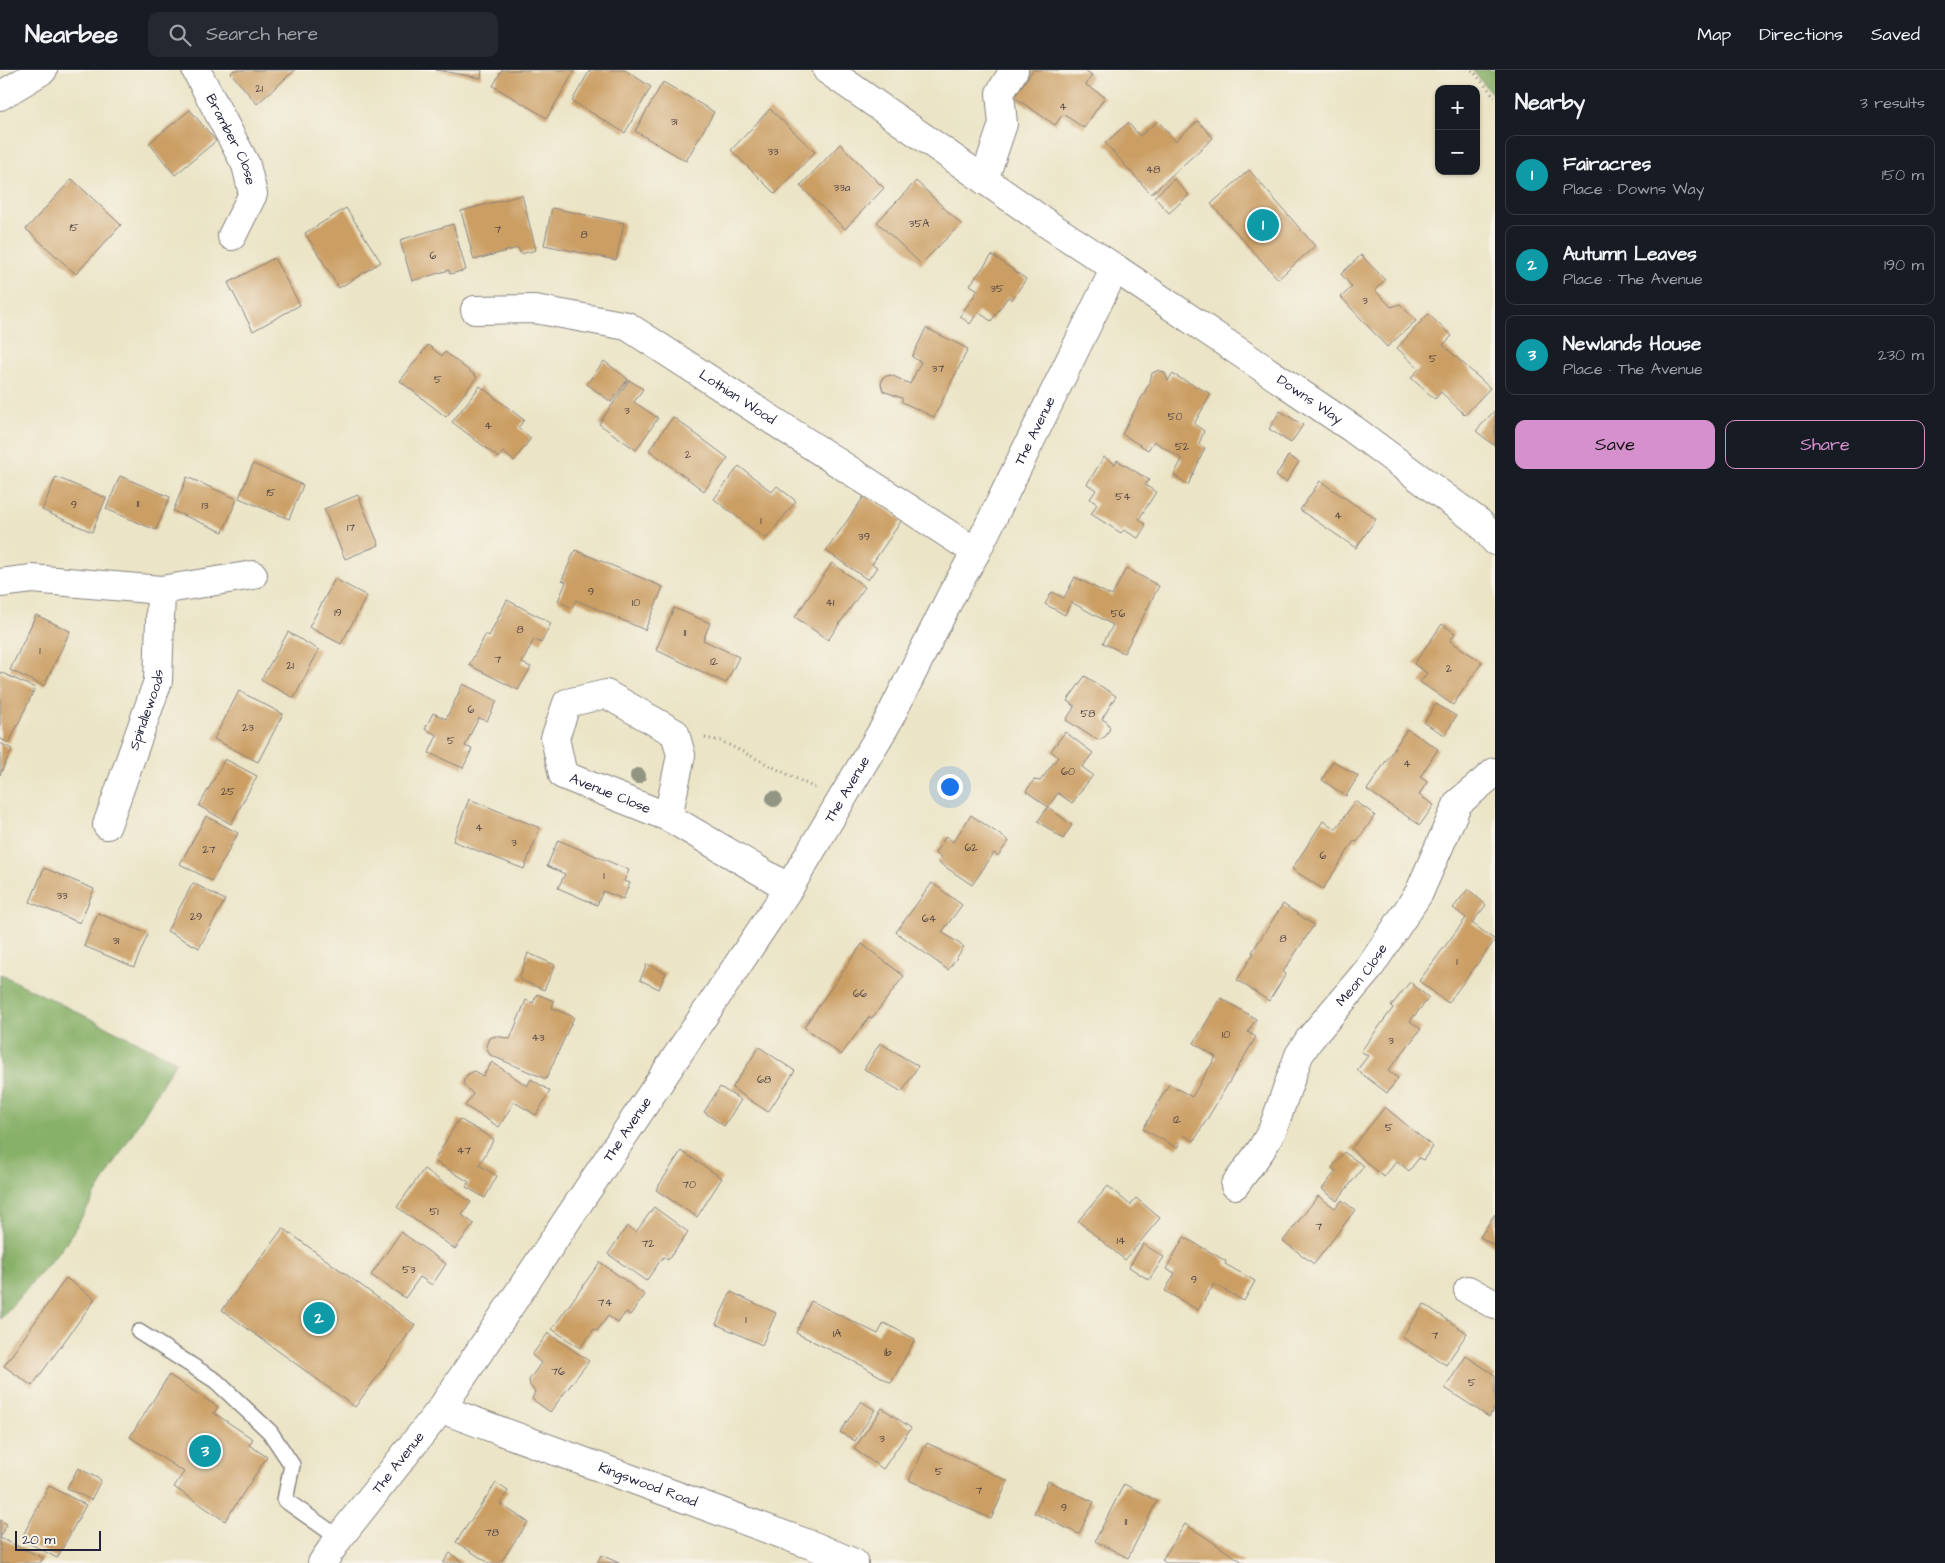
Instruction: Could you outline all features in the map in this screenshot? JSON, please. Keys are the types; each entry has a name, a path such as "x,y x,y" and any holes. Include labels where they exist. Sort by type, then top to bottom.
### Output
{"street":[{"path":"0,96 43,70"},
{"name":"Bramber Close","path":"196,70 246,165 253,194 232,236"},
{"path":"827,70 1049,226 1115,268"},
{"path":"984,180 1003,124 1000,93 1014,70"},
{"name":"Downs Way","path":"1115,268 1353,429 1480,524 1495,541"},
{"name":"The Avenue","path":"322,1563 339,1538 441,1409 789,888 886,723 952,594 976,552 1115,268"},
{"name":"Lothian Wood","path":"474,310 535,309 626,326 976,552"},
{"path":"0,583 32,579 162,590 253,575"},
{"name":"Spindlewoods","path":"107,825 158,680 162,590"},
{"name":"Avenue Close","path":"668,817 681,755 675,733 606,694 567,703 555,738 563,775 668,817 789,888"},
{"name":"Meon Close","path":"1235,1185 1261,1150 1272,1131 1299,1056 1309,1040 1368,970 1419,893 1458,804 1495,772"},
{"path":"1468,1290 1495,1305"},
{"name":"Kingswood Road","path":"441,1409 814,1546 854,1563"}],"lane":[{"path":"139,1332 216,1381 270,1432 292,1465 285,1500 339,1538"}],"path":[{"path":"1472,70 1495,97"},
{"path":"675,733 721,741 840,800"}],"green space":[{"path":"1472,70 1495,70 1495,97"},
{"path":"0,974 176,1061 65,1245 0,1319"}],"building":[{"path":"234,70 295,70 257,104 231,73"},
{"path":"436,70 482,70 481,78"},
{"path":"502,70 575,70 547,118 493,86"},
{"path":"590,70 625,70 651,87 625,133 572,101"},
{"path":"1033,70 1085,70 1092,75 1086,85 1105,97 1084,128 1063,114 1055,125 1014,97"},
{"path":"663,82 714,112 686,161 635,131"},
{"path":"770,109 815,152 775,194 731,150"},
{"path":"190,110 216,141 175,175 149,143"},
{"path":"1158,121 1175,141 1198,121 1213,138 1151,194 1105,143 1128,123 1140,136"},
{"path":"840,144 884,188 845,229 800,186"},
{"path":"1249,170 1315,246 1278,279 1211,204"},
{"path":"72,179 121,225 76,274 26,229"},
{"path":"1174,179 1189,195 1169,213 1154,197"},
{"path":"916,181 961,224 921,264 877,222"},
{"path":"522,195 536,250 521,254 518,248 474,260 461,211"},
{"path":"346,208 381,262 339,288 305,233"},
{"path":"552,208 624,223 616,260 544,245"},
{"path":"453,224 466,270 450,274 449,270 412,281 400,240"},
{"path":"992,255 1026,279 1012,300 1008,297 991,321 978,312 970,324 960,316 978,290 970,285"},
{"path":"1361,255 1385,280 1375,290 1391,307 1400,304 1416,321 1387,347 1341,297 1352,287 1341,274"},
{"path":"274,258 300,305 253,331 228,283"},
{"path":"1428,314 1452,336 1443,345 1490,388 1465,415 1441,392 1435,399 1411,378 1419,369 1397,348"},
{"path":"926,328 968,349 934,417 902,402 902,398 883,391 881,384 883,377 891,375 910,384 921,362 912,357"},
{"path":"428,345 442,356 445,352 477,377 446,417 400,381"},
{"path":"604,361 628,379 611,402 587,384"},
{"path":"1159,370 1165,373 1168,381 1172,374 1211,394 1194,424 1204,431 1199,444 1205,448 1188,485 1174,475 1182,459 1154,441 1148,450 1122,434 1150,382 1152,373"},
{"path":"629,380 643,389 634,402 658,418 636,450 599,424"},
{"path":"480,386 524,420 518,428 531,438 514,461 503,452 499,458 452,422"},
{"path":"1495,410 1495,446 1476,431"},
{"path":"1280,411 1303,425 1291,443 1269,429"},
{"path":"673,417 728,458 704,491 649,450"},
{"path":"1288,456 1299,462 1286,482 1276,476"},
{"path":"1104,457 1115,464 1117,460 1149,480 1145,485 1156,492 1139,519 1146,525 1138,538 1124,530 1121,533 1091,514 1097,504 1090,499 1096,490 1087,484"},
{"path":"253,464 303,485 289,519 239,498"},
{"path":"739,466 772,492 777,486 796,501 766,539 714,499"},
{"path":"120,476 170,497 156,530 106,509"},
{"path":"56,477 106,498 92,532 42,510"},
{"path":"187,477 237,499 223,532 173,511"},
{"path":"1320,481 1376,519 1356,548 1300,510"},
{"path":"358,495 379,545 345,559 324,509"},
{"path":"865,495 902,520 872,564 877,567 868,580 826,551"},
{"path":"575,550 663,587 645,630 576,600 572,608 558,601 566,582 562,580"},
{"path":"832,563 865,587 828,640 795,617"},
{"path":"1126,568 1159,586 1124,653 1103,643 1113,625 1071,602 1065,615 1045,604 1052,592 1064,598 1075,577 1112,596"},
{"path":"335,579 367,596 341,644 309,627"},
{"path":"507,600 551,623 541,643 534,639 522,663 531,667 518,690 469,665 486,634 489,636"},
{"path":"674,608 710,623 703,640 739,657 726,683 656,650"},
{"path":"36,615 70,631 44,686 10,670"},
{"path":"1442,624 1455,633 1450,641 1482,662 1453,705 1420,682 1427,673 1414,664"},
{"path":"288,632 319,650 294,698 261,680"},
{"path":"0,672 35,688 9,743 0,739"},
{"path":"1085,676 1116,696 1102,719 1107,722 1110,728 1106,736 1099,740 1066,720 1075,706 1067,701"},
{"path":"463,684 497,701 487,721 479,718 472,731 465,746 472,749 463,768 429,753 437,735 425,729 433,713 446,719"},
{"path":"239,691 283,714 258,762 214,739"},
{"path":"1436,704 1456,716 1445,735 1424,723"},
{"path":"1407,729 1438,749 1420,777 1427,782 1419,795 1434,805 1420,825 1367,790"},
{"path":"1065,732 1093,753 1082,767 1093,775 1072,803 1058,793 1048,807 1026,791 1034,780 1040,781 1058,757 1051,751"},
{"path":"0,743 12,749 0,775"},
{"path":"225,759 257,776 231,824 199,806"},
{"path":"1333,761 1358,776 1346,796 1322,780"},
{"path":"469,799 540,828 524,869 453,841"},
{"path":"1355,801 1375,815 1357,842 1354,841 1323,889 1292,869 1323,821 1336,829"},
{"path":"1048,807 1072,825 1063,839 1038,821"},
{"path":"971,815 1009,841 998,856 994,853 972,885 938,862 941,857 935,853 946,836 953,842"},
{"path":"206,816 238,833 212,881 180,864"},
{"path":"558,840 629,870 624,881 630,883 623,899 603,891 597,905 558,888 565,874 547,866"},
{"path":"44,868 94,889 80,923 30,902"},
{"path":"193,883 225,900 199,948 167,931"},
{"path":"932,883 962,905 942,932 964,947 948,970 896,932"},
{"path":"1468,889 1486,905 1472,923 1495,940 1448,1003 1419,981 1466,918 1453,908"},
{"path":"1283,904 1314,925 1283,972 1286,974 1269,1001 1237,980 1254,953 1252,952"},
{"path":"98,913 148,934 134,967 84,946"},
{"path":"862,944 904,976 872,1018 869,1017 841,1055 804,1027"},
{"path":"528,953 555,965 544,990 519,979"},
{"path":"647,964 666,973 659,989 640,980"},
{"path":"1410,982 1429,998 1410,1021 1421,1029 1388,1071 1398,1078 1387,1093 1357,1070 1368,1056 1361,1051 1393,1008 1391,1006"},
{"path":"537,994 554,1001 552,1008 574,1017 546,1079 490,1055 486,1046 489,1038 496,1036 510,1039 526,1000 533,1003"},
{"path":"1221,998 1256,1019 1248,1032 1256,1037 1194,1141 1184,1135 1177,1148 1143,1129 1169,1084 1192,1097 1216,1057 1194,1043"},
{"path":"880,1043 918,1066 902,1092 864,1069"},
{"path":"759,1047 795,1071 768,1112 732,1088"},
{"path":"492,1062 527,1086 531,1079 550,1091 536,1115 514,1102 499,1127 465,1106 473,1094 463,1083 467,1075 474,1071 483,1076"},
{"path":"720,1087 741,1100 724,1126 704,1112"},
{"path":"1385,1107 1433,1147 1423,1160 1419,1158 1409,1171 1397,1161 1384,1177 1351,1149"},
{"path":"459,1119 494,1139 479,1165 497,1176 485,1198 466,1187 469,1182 434,1161"},
{"path":"681,1151 722,1178 697,1217 656,1190"},
{"path":"1344,1152 1364,1166 1337,1201 1322,1189 1336,1171 1332,1168"},
{"path":"424,1169 471,1202 462,1215 474,1224 455,1249 397,1207"},
{"path":"1108,1186 1130,1205 1136,1198 1160,1218 1125,1260 1078,1221"},
{"path":"1318,1196 1335,1208 1342,1200 1355,1210 1314,1264 1283,1241"},
{"path":"654,1207 688,1232 668,1260 663,1257 646,1281 608,1254 627,1226 636,1232"},
{"path":"1495,1214 1495,1246 1480,1237"},
{"path":"283,1228 415,1325 355,1407 222,1310"},
{"path":"401,1232 446,1264 432,1285 420,1277 405,1298 371,1275"},
{"path":"1184,1237 1226,1261 1225,1264 1255,1281 1244,1301 1214,1284 1198,1310 1165,1291 1175,1273 1166,1269"},
{"path":"1143,1244 1164,1257 1149,1280 1129,1267"},
{"path":"600,1262 645,1295 630,1315 626,1312 618,1323 608,1316 597,1331 594,1329 580,1348 552,1329"},
{"path":"66,1278 95,1299 32,1386 4,1366"},
{"path":"731,1292 776,1313 762,1345 716,1324"},
{"path":"811,1301 878,1334 884,1323 915,1339 891,1383 861,1365 796,1333"},
{"path":"1424,1304 1467,1333 1446,1365 1402,1337"},
{"path":"548,1333 589,1361 550,1412 532,1399 535,1391 530,1386 529,1380 541,1363 532,1355"},
{"path":"1466,1356 1495,1375 1495,1407 1489,1417 1445,1388"},
{"path":"169,1375 218,1407 214,1413 253,1439 249,1445 267,1457 225,1521 174,1487 184,1472 130,1437"},
{"path":"861,1401 875,1410 855,1441 840,1432"},
{"path":"882,1408 911,1428 883,1469 854,1449"},
{"path":"927,1443 1008,1481 991,1519 909,1480"},
{"path":"78,1468 101,1480 91,1500 67,1488"},
{"path":"1048,1481 1094,1502 1079,1534 1034,1513"},
{"path":"496,1483 508,1491 500,1504 528,1522 500,1563 489,1563 456,1542"},
{"path":"1124,1484 1157,1501 1128,1558 1095,1541"},
{"path":"49,1486 86,1505 57,1558 21,1539"},
{"path":"0,1520 7,1524 0,1538"},
{"path":"1185,1524 1244,1563 1166,1563 1162,1560"},
{"path":"0,1538 43,1558 40,1563 0,1563"},
{"path":"450,1553 463,1563 443,1563"},
{"path":"601,1555 619,1563 597,1563"}],"place":[{"name":"Fairacres","path":"1263,225"},
{"name":"Autumn Leaves","path":"319,1318"},
{"name":"Newlands House","path":"205,1451"}]}
